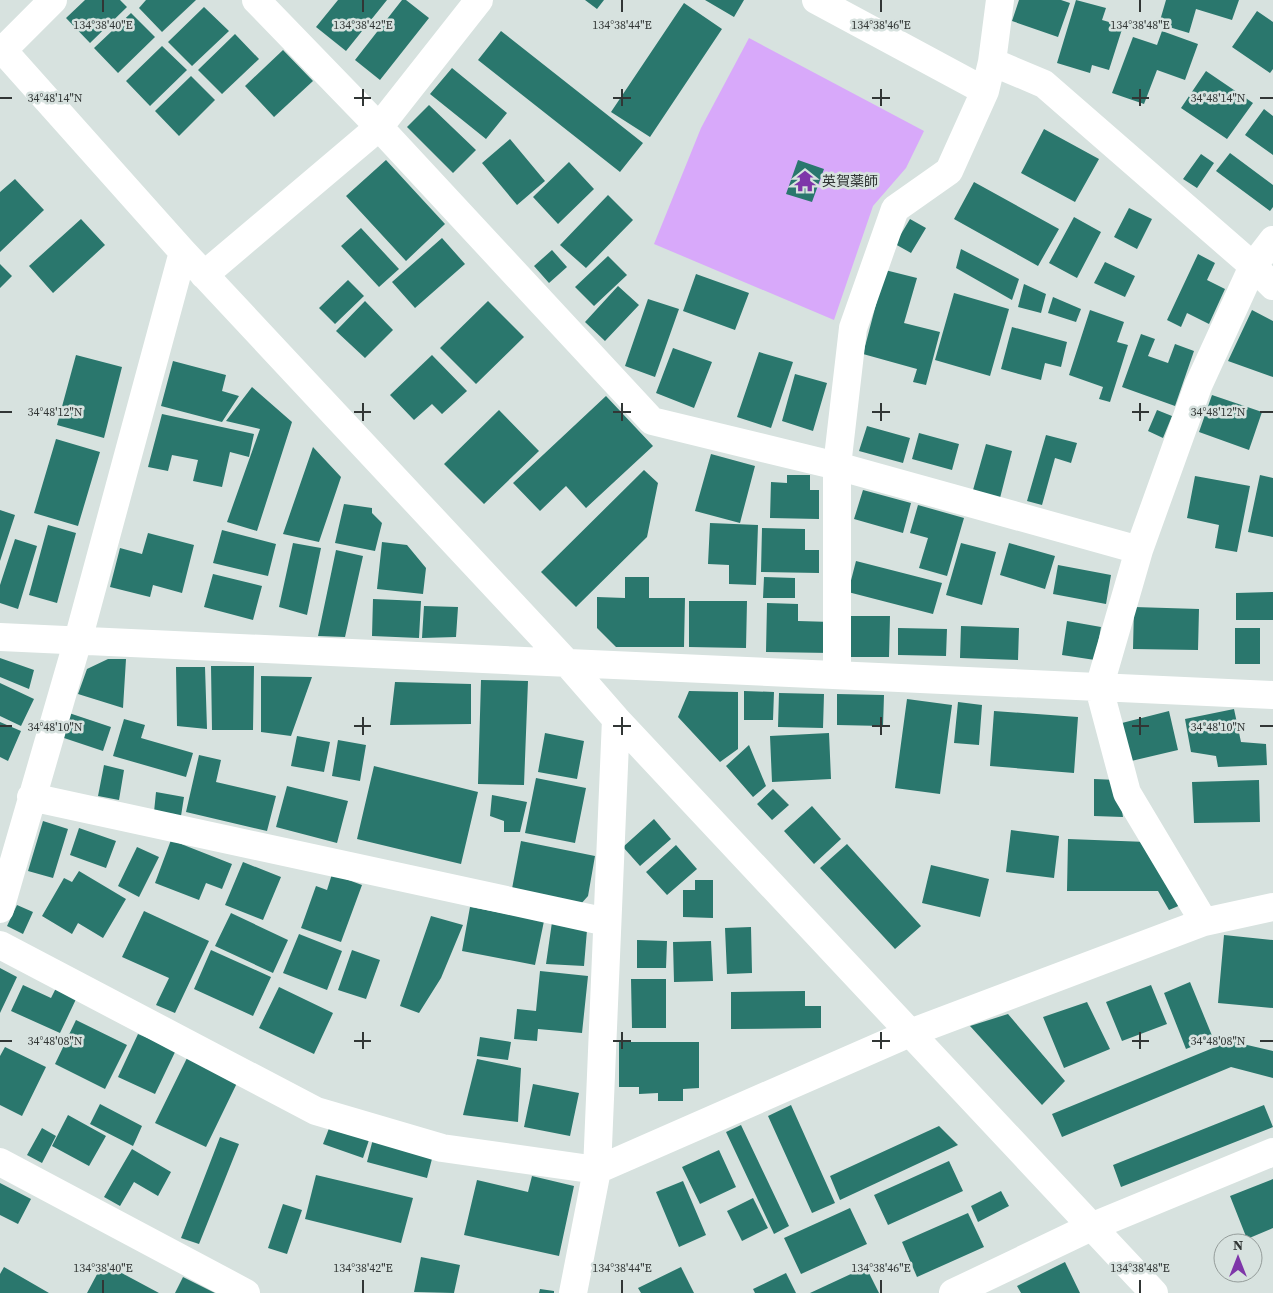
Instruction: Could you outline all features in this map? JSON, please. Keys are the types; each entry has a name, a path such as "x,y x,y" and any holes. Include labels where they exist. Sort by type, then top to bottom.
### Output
{"street":[{"path":"53,0 1,50 182,252 1154,1293"},
{"path":"256,0 380,127 652,421 837,466 1139,550"},
{"path":"204,275 380,127 479,0"},
{"path":"816,0 985,91"},
{"path":"837,675 837,466 853,328 895,209 949,171 985,91 992,62 1000,0"},
{"path":"992,62 1044,84 1253,266 1273,286"},
{"path":"1204,922 1126,794 1099,688 1139,550 1198,386 1253,266 1273,240"},
{"path":"0,909 78,640 182,252"},
{"path":"0,637 1273,695"},
{"path":"573,1293 597,1170 616,719"},
{"path":"31,797 607,922"},
{"path":"0,945 316,1111 442,1148 597,1170 910,1033 1204,922 1273,907"},
{"path":"953,1293 1091,1227 1273,1152"},
{"path":"0,1162 246,1293"}],"shaded area":[{"path":"749,38 924,131 906,168 873,206 834,320 654,244 701,128"}],"building":[{"path":"85,0 120,0 127,7 90,43 66,18"},
{"path":"146,0 196,0 162,32 139,8"},
{"path":"338,0 387,0 346,51 316,27"},
{"path":"402,0 406,0 429,18 380,80 355,60"},
{"path":"585,0 604,0 597,9"},
{"path":"705,0 744,0 734,17"},
{"path":"1019,0 1061,0 1070,3 1058,37 1012,21"},
{"path":"1076,0 1106,8 1102,20 1123,26 1109,70 1092,65 1090,73 1057,63"},
{"path":"1166,0 1239,0 1232,20 1196,9 1189,33 1159,24"},
{"path":"684,3 722,29 650,137 611,112"},
{"path":"204,7 229,31 192,66 168,42"},
{"path":"1257,11 1273,22 1273,69 1270,73 1232,47"},
{"path":"131,13 155,37 118,73 94,48"},
{"path":"501,31 643,143 620,172 478,60"},
{"path":"1162,31 1198,44 1185,80 1157,70 1144,104 1112,93 1133,37 1157,45"},
{"path":"235,34 259,59 222,94 198,70"},
{"path":"162,46 187,70 150,106 126,81"},
{"path":"283,50 313,81 274,117 245,86"},
{"path":"452,68 507,113 486,139 430,94"},
{"path":"1206,71 1253,103 1227,139 1181,108"},
{"path":"191,76 215,100 179,136 155,111"},
{"path":"429,105 476,150 453,173 407,127"},
{"path":"1264,109 1273,116 1273,155 1245,135"},
{"path":"1044,129 1099,159 1075,202 1021,173"},
{"path":"510,139 545,181 517,205 482,163"},
{"path":"1230,153 1273,185 1273,207 1270,211 1216,171"},
{"path":"1201,154 1214,163 1197,188 1183,179"},
{"path":"386,160 445,224 406,261 346,196"},
{"name":"英賀薬師","path":"798,160 824,169 812,202 786,194"},
{"path":"569,162 594,189 558,224 533,197"},
{"path":"15,179 44,210 0,252 0,192"},
{"path":"974,182 1059,229 1038,266 954,219"},
{"path":"608,195 633,220 586,268 560,245"},
{"path":"1129,208 1152,219 1137,249 1114,237"},
{"path":"1074,217 1101,232 1077,278 1049,263"},
{"path":"81,219 105,245 53,293 29,266"},
{"path":"910,219 926,228 911,253 895,244"},
{"path":"361,228 399,269 379,287 341,246"},
{"path":"442,238 465,264 415,308 392,282"},
{"path":"961,249 1019,279 1012,300 956,268"},
{"path":"552,250 567,267 549,283 534,266"},
{"path":"1198,254 1215,263 1207,280 1225,289 1209,324 1187,313 1181,327 1167,320"},
{"path":"608,256 627,275 594,306 575,287"},
{"path":"1105,262 1135,276 1125,297 1094,283"},
{"path":"0,264 12,276 0,288"},
{"path":"885,270 917,278 904,323 940,332 926,385 913,382 917,369 863,354"},
{"path":"696,274 749,293 735,330 683,311"},
{"path":"348,280 364,296 335,324 319,308"},
{"path":"1024,284 1046,294 1041,313 1018,307"},
{"path":"618,286 639,305 605,341 585,322"},
{"path":"954,293 1009,309 990,376 935,360"},
{"path":"1053,297 1081,309 1076,322 1048,313"},
{"path":"648,299 679,309 655,377 625,366"},
{"path":"365,301 393,330 365,358 336,331"},
{"path":"488,301 524,337 476,384 440,348"},
{"path":"1090,310 1124,322 1117,342 1128,345 1110,402 1099,399 1103,387 1069,375"},
{"path":"1252,310 1273,321 1273,377 1228,361"},
{"path":"1012,327 1067,342 1061,367 1045,363 1041,380 1001,369"},
{"path":"1141,334 1155,339 1148,356 1168,363 1175,344 1194,351 1175,406 1122,387"},
{"path":"673,348 712,362 694,408 656,393"},
{"path":"759,352 793,362 771,428 737,417"},
{"path":"76,355 122,367 104,438 57,425"},
{"path":"432,355 467,391 442,414 432,404 414,420 390,395"},
{"path":"173,361 226,375 222,391 239,396 222,422 161,406"},
{"path":"795,374 827,383 813,431 782,421"},
{"path":"252,387 292,422 257,531 227,522 260,429 226,421"},
{"path":"1212,395 1262,412 1249,450 1199,432"},
{"path":"606,396 653,446 586,508 566,486 540,511 513,483"},
{"path":"499,410 539,451 484,504 444,464"},
{"path":"1157,410 1172,416 1163,438 1148,431"},
{"path":"162,414 254,434 249,457 230,452 222,487 193,481 198,460 172,455 168,471 148,467"},
{"path":"867,426 910,438 903,463 859,451"},
{"path":"919,433 959,444 952,470 912,459"},
{"path":"1046,435 1077,443 1071,463 1055,458 1042,505 1027,501"},
{"path":"56,439 100,452 78,526 34,513"},
{"path":"986,444 1012,451 1000,498 973,490"},
{"path":"313,447 341,477 319,542 283,534"},
{"path":"711,454 755,466 740,523 695,511"},
{"path":"644,470 658,483 647,537 576,607 541,572"},
{"path":"787,475 810,475 810,490 819,490 819,519 770,518 771,482 787,483"},
{"path":"1260,475 1273,478 1273,537 1248,532"},
{"path":"1195,476 1250,486 1237,552 1215,548 1219,525 1187,518"},
{"path":"863,490 911,503 903,533 854,519"},
{"path":"344,504 372,508 372,513 382,523 375,551 335,543"},
{"path":"918,505 964,518 947,576 919,568 928,538 910,533"},
{"path":"0,510 15,515 0,561"},
{"path":"710,523 758,525 756,585 729,584 729,565 708,564"},
{"path":"48,525 76,533 57,603 29,595"},
{"path":"762,528 805,529 805,550 819,550 819,573 761,572"},
{"path":"222,530 276,544 268,576 213,563"},
{"path":"148,533 194,545 182,593 153,585 150,597 110,587 120,548 142,554"},
{"path":"15,539 37,546 18,609 0,603 0,585"},
{"path":"382,542 407,545 426,568 423,594 377,589"},
{"path":"293,543 321,548 307,615 279,607"},
{"path":"961,543 996,552 982,605 946,595"},
{"path":"1009,543 1055,556 1045,589 1000,575"},
{"path":"336,550 363,556 345,637 318,636"},
{"path":"856,561 942,583 933,614 848,592"},
{"path":"1058,565 1111,575 1106,604 1053,594"},
{"path":"213,574 262,586 253,620 204,607"},
{"path":"625,577 649,577 649,598 685,598 684,647 616,647 597,628 597,597 625,598"},
{"path":"764,577 795,578 795,598 763,598"},
{"path":"1273,592 1273,620 1236,620 1236,593"},
{"path":"373,599 421,601 419,638 372,636"},
{"path":"689,601 747,601 746,648 689,647"},
{"path":"767,603 798,604 798,621 832,622 831,653 766,652"},
{"path":"424,606 458,607 456,637 422,638"},
{"path":"1134,607 1199,609 1198,650 1133,649"},
{"path":"851,616 890,616 889,657 850,657"},
{"path":"1067,621 1101,627 1095,660 1062,655"},
{"path":"961,626 1019,628 1018,660 960,658"},
{"path":"898,628 947,629 946,656 898,655"},
{"path":"1235,628 1260,628 1260,664 1235,664"},
{"path":"0,658 34,670 29,689 0,677"},
{"path":"108,659 126,659 123,708 78,694 87,669"},
{"path":"211,666 254,666 253,730 212,730"},
{"path":"176,667 205,667 207,729 177,726"},
{"path":"261,676 312,677 291,736 261,732"},
{"path":"481,680 528,681 524,785 478,784"},
{"path":"395,682 471,684 471,724 390,725"},
{"path":"0,683 34,699 21,726 0,716"},
{"path":"689,691 738,692 738,749 720,762 678,717"},
{"path":"744,691 774,692 773,720 744,720"},
{"path":"779,693 824,694 823,728 778,727"},
{"path":"837,694 884,695 883,726 837,725"},
{"path":"907,699 952,705 940,794 895,788"},
{"path":"958,702 982,705 979,745 954,743"},
{"path":"1234,709 1241,742 1266,744 1267,765 1218,767 1216,756 1191,752 1185,719"},
{"path":"994,711 1078,717 1074,773 990,766"},
{"path":"1169,711 1178,750 1127,762 1118,724"},
{"path":"69,713 111,727 103,751 61,737"},
{"path":"124,719 145,725 141,738 193,753 186,777 113,756"},
{"path":"0,722 21,731 8,761 0,757"},
{"path":"545,733 584,741 577,779 538,772"},
{"path":"829,733 831,779 772,782 770,736"},
{"path":"297,736 330,742 324,772 291,766"},
{"path":"338,740 366,745 360,781 332,776"},
{"path":"749,745 766,786 753,797 726,766"},
{"path":"199,755 221,760 216,782 276,796 267,831 186,812"},
{"path":"104,765 124,770 119,800 98,796"},
{"path":"374,766 478,792 461,864 357,839"},
{"path":"536,778 586,788 575,843 525,833"},
{"path":"1094,779 1117,780 1123,817 1094,816"},
{"path":"1259,780 1260,822 1194,823 1192,782"},
{"path":"287,786 348,801 337,843 276,827"},
{"path":"773,789 789,805 772,820 757,804"},
{"path":"156,792 184,797 181,816 154,812"},
{"path":"492,795 527,802 520,832 504,832 504,821 490,816"},
{"path":"812,806 841,839 814,864 784,831"},
{"path":"654,819 671,839 640,866 623,847"},
{"path":"43,821 68,829 53,878 28,871"},
{"path":"79,828 116,841 106,868 70,855"},
{"path":"1011,830 1059,836 1054,878 1006,872"},
{"path":"1068,839 1147,842 1183,904 1169,910 1158,891 1067,891"},
{"path":"171,840 232,864 222,889 206,883 199,900 155,883"},
{"path":"521,841 595,856 588,896 580,905 511,894"},
{"path":"847,844 921,926 895,949 820,868"},
{"path":"676,845 697,869 667,895 646,872"},
{"path":"137,847 159,857 139,897 118,886"},
{"path":"243,862 281,877 263,920 225,905"},
{"path":"931,865 989,879 980,917 922,903"},
{"path":"79,871 126,899 103,938 78,923 72,934 42,916 64,878 72,882"},
{"path":"332,874 362,885 341,942 301,928 316,886 327,890"},
{"path":"695,880 713,880 713,918 683,917 683,890 695,890"},
{"path":"17,905 33,912 23,934 7,926"},
{"path":"470,907 544,921 535,965 462,951"},
{"path":"144,911 209,941 175,1013 156,1005 169,978 122,957"},
{"path":"231,913 288,940 273,973 215,946"},
{"path":"431,916 463,925 441,978 419,1013 400,1006"},
{"path":"552,922 587,930 584,966 546,964"},
{"path":"751,927 752,973 727,974 725,928"},
{"path":"299,934 342,951 327,990 283,973"},
{"path":"1224,935 1273,940 1273,1008 1218,1003"},
{"path":"637,940 667,941 666,968 637,968"},
{"path":"711,941 713,981 674,982 673,942"},
{"path":"211,950 271,977 253,1016 194,989"},
{"path":"352,950 380,960 366,999 338,990"},
{"path":"0,968 17,977 0,1013"},
{"path":"540,971 588,976 582,1033 538,1029 537,1041 514,1039 517,1009 536,1011"},
{"path":"631,979 666,979 666,1028 632,1028"},
{"path":"1190,982 1213,1038 1186,1049 1164,993"},
{"path":"23,985 51,998 57,986 78,995 60,1033 11,1011"},
{"path":"1151,985 1167,1024 1122,1041 1106,1002"},
{"path":"279,987 333,1013 314,1054 259,1028"},
{"path":"805,991 805,1006 821,1006 821,1028 731,1029 731,992"},
{"path":"1087,1002 1110,1049 1064,1068 1043,1017"},
{"path":"1008,1014 1065,1081 1042,1105 970,1026"},
{"path":"76,1020 127,1045 105,1089 55,1064"},
{"path":"138,1034 176,1050 155,1094 118,1077"},
{"path":"480,1037 511,1042 508,1060 477,1056"},
{"path":"1230,1041 1273,1051 1273,1078 1231,1067 1062,1137 1052,1114"},
{"path":"619,1042 699,1042 699,1088 683,1089 683,1101 658,1101 658,1093 639,1094 639,1087 619,1087"},
{"path":"5,1047 46,1067 22,1116 0,1105 0,1056"},
{"path":"187,1058 237,1083 206,1147 155,1123"},
{"path":"477,1059 521,1068 518,1122 463,1115"},
{"path":"533,1084 579,1093 570,1136 524,1127"},
{"path":"100,1104 142,1126 133,1146 90,1124"},
{"path":"791,1105 835,1203 812,1213 768,1116"},
{"path":"1264,1105 1273,1127 1121,1187 1113,1165"},
{"path":"68,1115 106,1136 89,1166 52,1146"},
{"path":"331,1123 370,1137 363,1158 323,1144"},
{"path":"741,1125 789,1226 774,1234 726,1132"},
{"path":"939,1126 958,1145 840,1200 830,1176"},
{"path":"42,1128 56,1136 42,1163 27,1155"},
{"path":"220,1137 239,1144 199,1244 181,1238"},
{"path":"373,1139 433,1155 427,1178 367,1162"},
{"path":"132,1149 171,1172 158,1196 134,1182 120,1206 104,1197"},
{"path":"719,1150 736,1187 700,1204 682,1167"},
{"path":"949,1161 963,1191 888,1225 874,1195"},
{"path":"316,1175 413,1198 401,1243 305,1219"},
{"path":"532,1176 574,1186 559,1256 464,1235 477,1180 528,1192"},
{"path":"1273,1179 1273,1228 1261,1233 1245,1233 1230,1196"},
{"path":"683,1181 706,1235 679,1247 656,1192"},
{"path":"0,1183 31,1199 18,1224 0,1215"},
{"path":"1001,1191 1009,1206 978,1222 971,1206"},
{"path":"753,1198 768,1228 742,1241 727,1211"},
{"path":"283,1204 302,1210 287,1254 268,1248"},
{"path":"850,1208 867,1244 801,1274 784,1238"},
{"path":"968,1213 984,1247 917,1277 902,1242"},
{"path":"421,1257 460,1265 454,1293 414,1292"},
{"path":"1065,1262 1080,1293 1021,1293 1017,1286"},
{"path":"103,1263 159,1293 87,1293"},
{"path":"4,1267 49,1293 0,1293 0,1274"},
{"path":"681,1267 694,1293 641,1293 638,1288"},
{"path":"866,1267 879,1293 810,1293"},
{"path":"786,1273 796,1293 755,1293 753,1289"},
{"path":"183,1277 215,1293 175,1293"},
{"path":"540,1289 554,1291 554,1293 539,1293"}],"place":[{"name":"英賀薬師","path":"805,181"}]}
